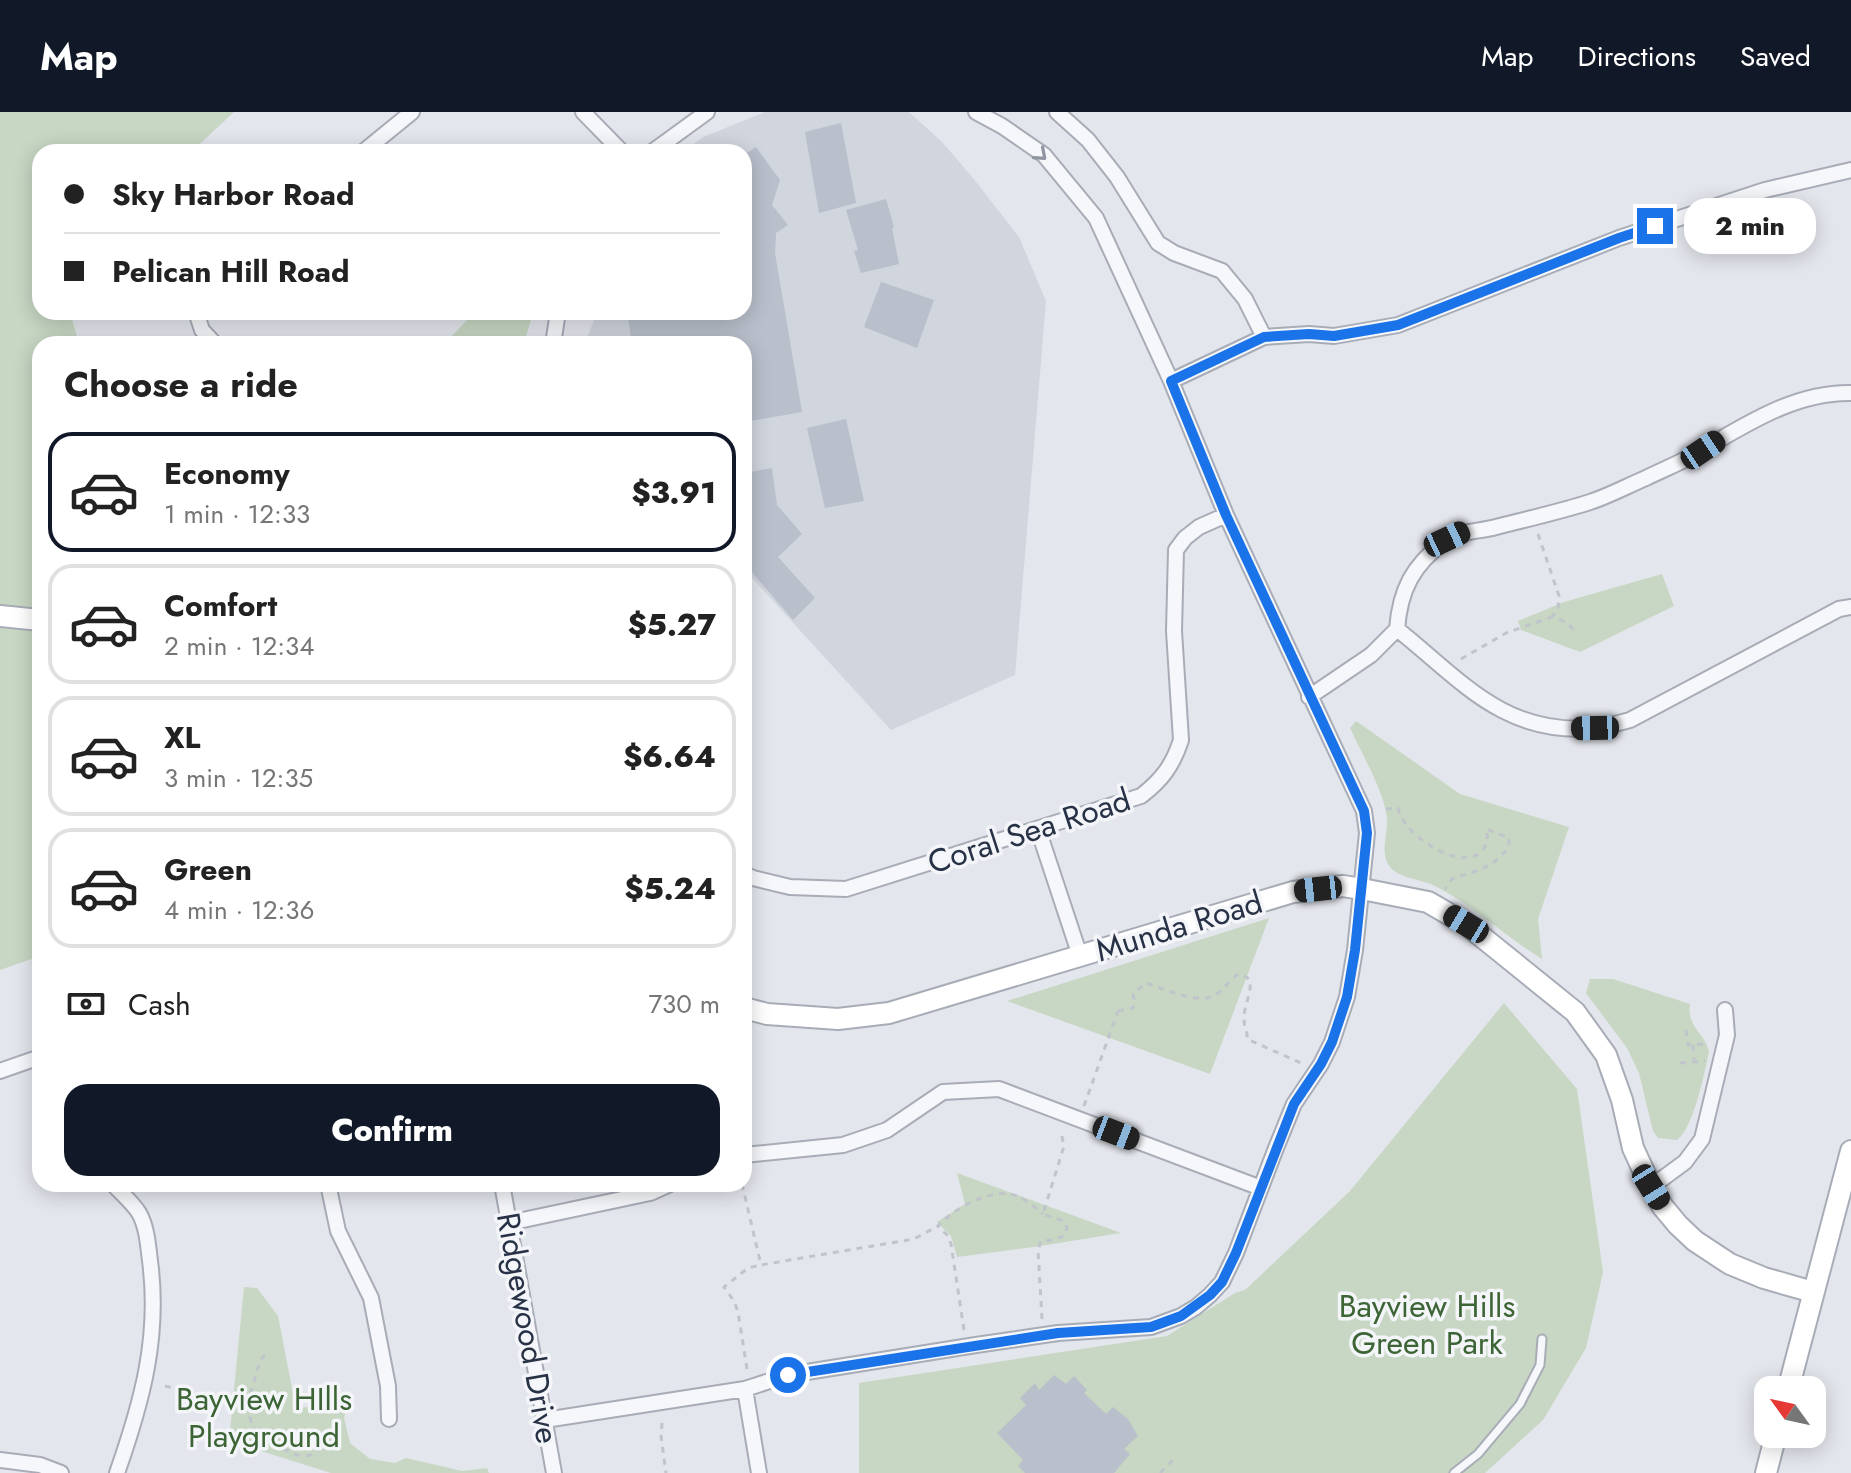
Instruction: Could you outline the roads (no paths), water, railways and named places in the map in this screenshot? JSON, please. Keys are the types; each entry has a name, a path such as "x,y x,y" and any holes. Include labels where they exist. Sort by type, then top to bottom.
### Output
{"street":[{"path":"373,144 412,112"},
{"path":"583,112 614,144"},
{"path":"663,144 707,112"},
{"path":"545,1420 745,1389 788,1375 899,1357 1058,1333 1126,1330 1166,1323 1196,1307 1222,1282 1294,1104 1332,1042 1347,997 1362,889 1367,833 1364,811 1226,515 1171,381 1096,218 1044,155 976,112"},
{"path":"1057,112 1088,140 1117,177 1158,243 1174,253 1222,271 1245,299 1264,337"},
{"path":"1171,381 1264,337 1334,336 1398,325 1619,238 1765,190 1851,170"},
{"path":"1309,697 1371,655 1397,629 1399,612 1413,572 1447,539 1465,531 1495,528 1590,502 1679,464 1717,440 1784,406 1825,395 1851,393"},
{"name":"Coral Sea Road","path":"752,878 790,887 846,889 1141,796 1166,774 1181,740 1174,631 1176,550 1199,527 1226,515"},
{"path":"1397,629 1471,692 1500,711 1554,728 1595,728 1630,720 1839,609 1851,607"},
{"path":"0,616 32,619"},
{"path":"1038,829 1080,956"},
{"name":"Munda Road","path":"752,1010 838,1019 889,1013 1293,892 1343,886 1428,902 1466,924 1575,1012 1606,1055 1622,1100 1633,1148 1651,1187 1678,1225 1714,1255 1746,1272 1813,1292"},
{"path":"1651,1187 1685,1162 1702,1139 1727,1035 1725,1010"},
{"path":"0,1071 32,1060"},
{"path":"752,1154 843,1145 887,1130 943,1092 999,1089 1261,1188"},
{"path":"1792,1376 1851,1151"},
{"path":"117,1473 136,1420 150,1354 154,1306 147,1234 139,1212 120,1192"},
{"path":"330,1192 338,1231 371,1298 388,1386 389,1419"},
{"name":"Ridgewood Drive","path":"503,1192 554,1473"},
{"path":"509,1223 652,1192"},
{"path":"745,1389 759,1473"},
{"path":"1766,1473 1772,1448"},
{"path":"0,1460 40,1465 61,1473"}],"lane":[{"path":"1454,1473 1478,1454 1520,1404 1540,1365 1542,1339"}],"park label":[{"name":"Bayview Hills Green Park","path":"1427,1324"},
{"name":"Bayview HIlls Playground","path":"264,1418"}]}
